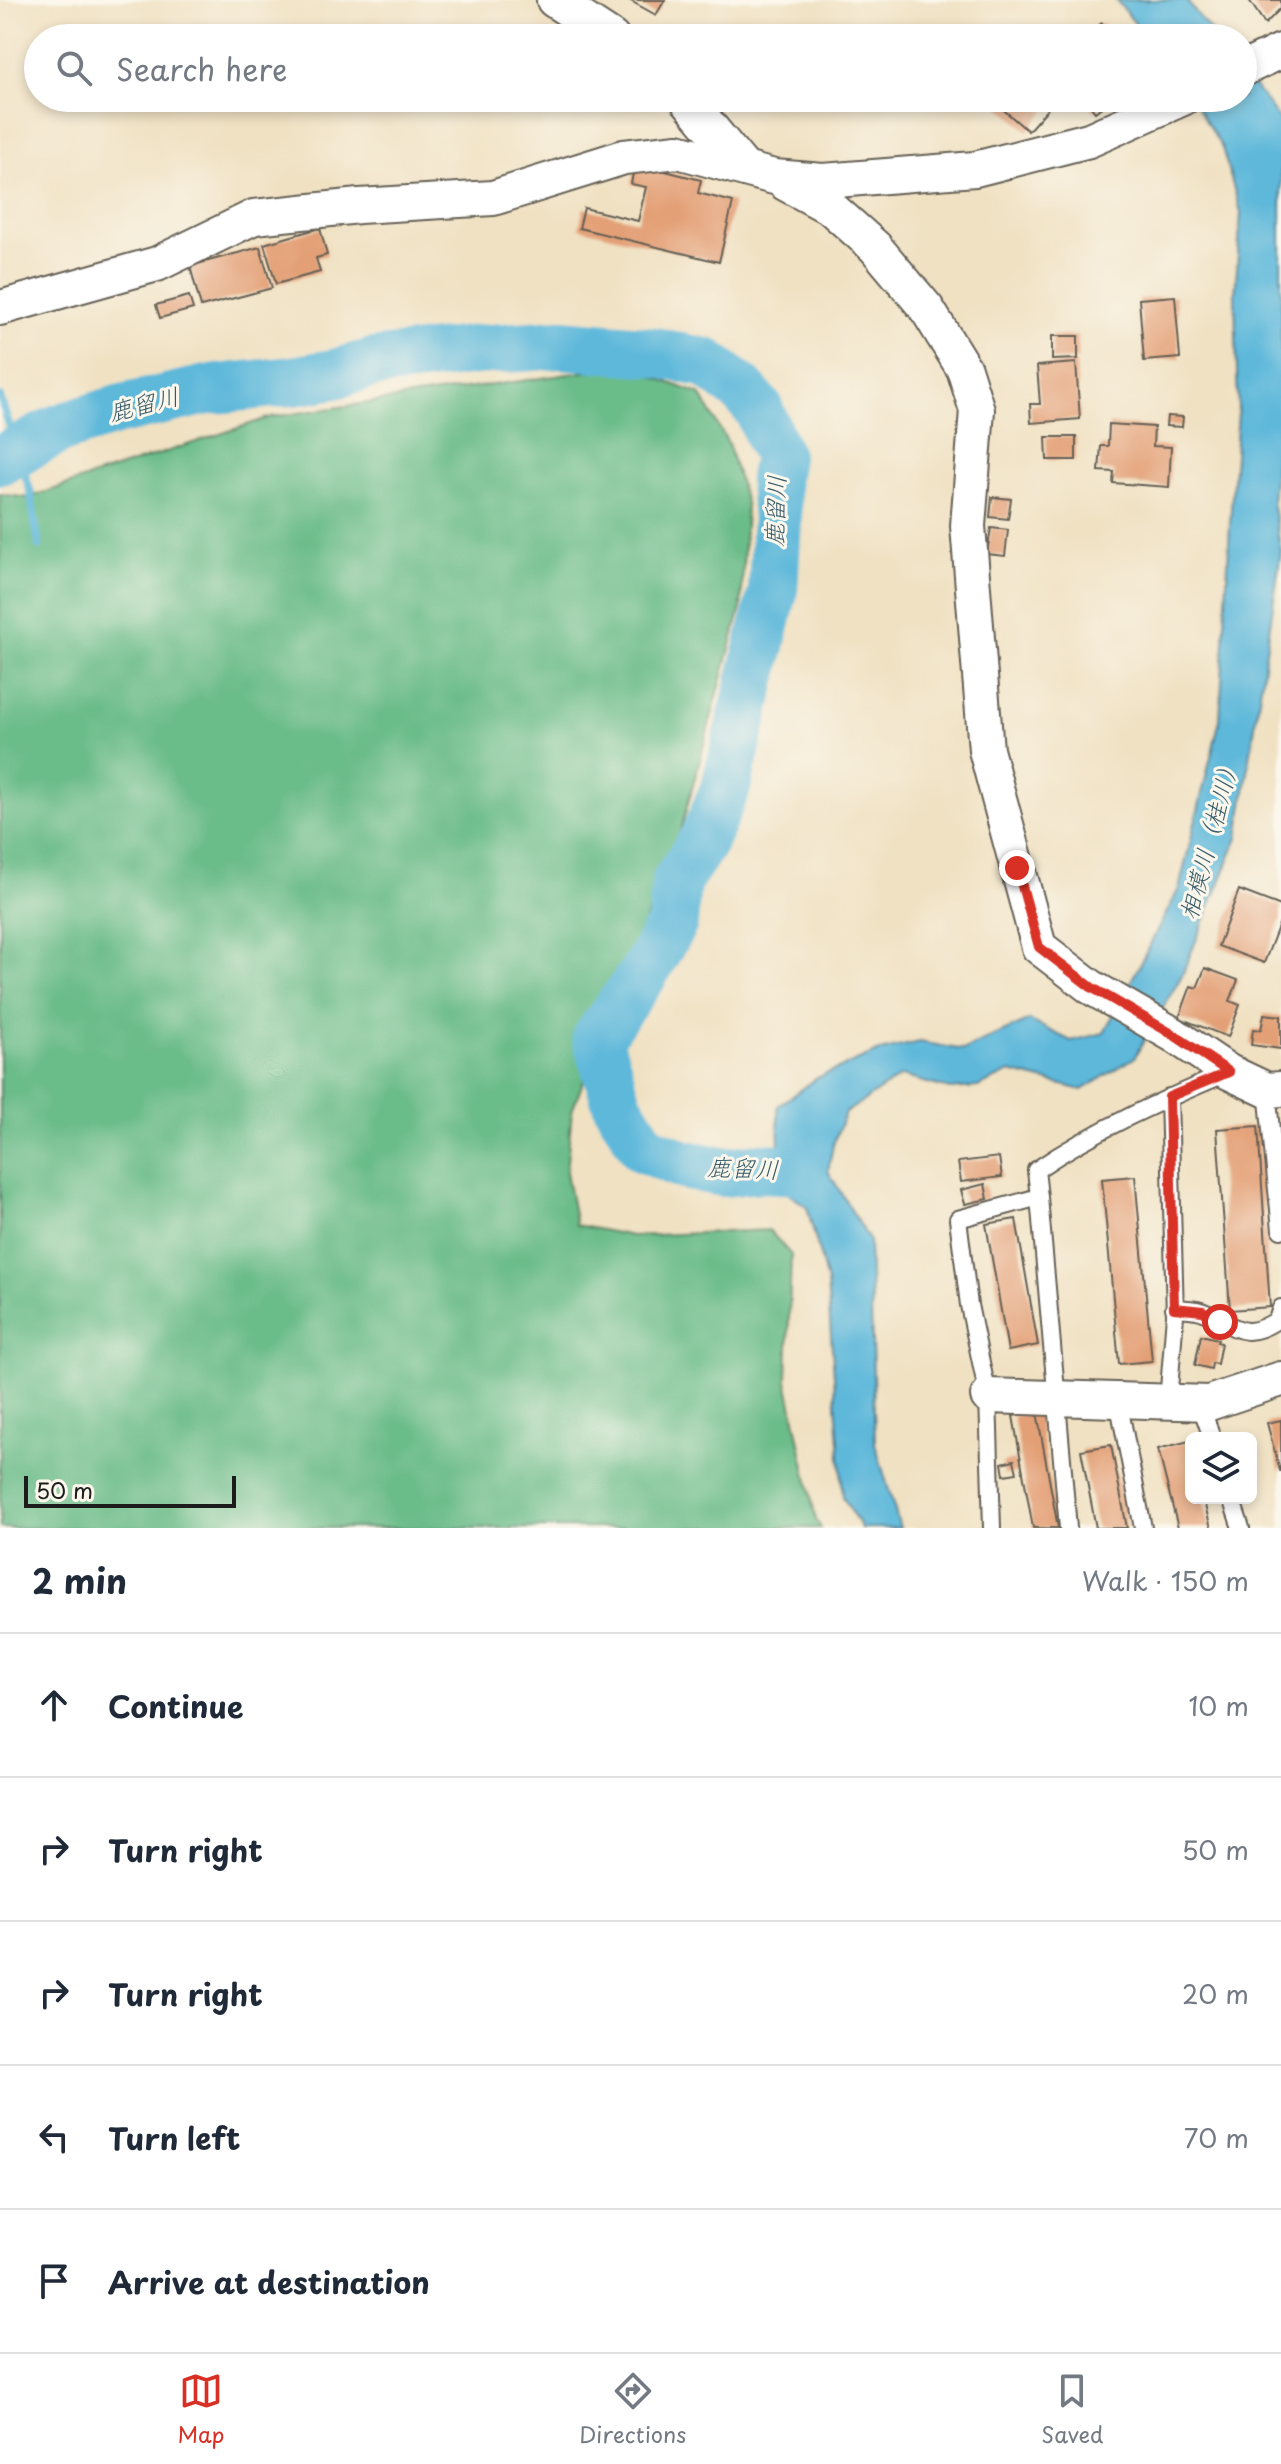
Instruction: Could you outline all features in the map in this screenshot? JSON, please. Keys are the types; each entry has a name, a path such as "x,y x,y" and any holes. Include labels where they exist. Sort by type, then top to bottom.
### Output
{"street":[{"path":"554,0 591,24"},
{"path":"1257,62 1281,51"},
{"path":"700,112 759,172 831,208 875,247 927,309 964,369 977,410 968,526 986,750 1039,947 1091,987 1174,1035 1229,1072 1274,1090"},
{"path":"2,308 157,264 254,217 359,206 493,198 624,157 678,151 759,172 823,181 975,169 1089,140 1152,112"},
{"path":"988,1396 1209,1403 1281,1379"}],"lane":[{"path":"1068,1528 1036,1170 1059,1154 1169,1097 1229,1072"},
{"path":"1274,1090 1281,1230"},
{"path":"1169,1097 1174,1308 1184,1402 1207,1432"},
{"path":"992,1528 988,1396 969,1305 958,1219 1039,1197"},
{"path":"1174,1308 1203,1311 1242,1331 1259,1332 1277,1320 1281,1308"},
{"path":"1118,1400 1143,1528"},
{"path":"1233,1504 1241,1528"}],"green space":[{"path":"624,366 700,394 728,443 746,505 741,608 681,829 572,1111 566,1172 576,1225 632,1236 769,1230 791,1255 787,1380 816,1520 821,1528 0,1528 0,494 28,498 271,417"}],"water":[{"path":"1116,0 1186,0 1205,24 1136,24"},
{"name":"相模川（桂川）","path":"1257,90 1281,122 1281,408 1272,501 1281,552 1238,838 1182,975 1134,1058 1082,1090 1010,1072 978,1087 950,1089 901,1076 845,1113 833,1145 828,1171 869,1240 875,1443 900,1528 861,1528 843,1497 827,1282 807,1207 780,1187 778,1106 817,1078 880,1051 920,1042 964,1050 1029,1020 1071,1041 1104,1033 1179,889 1220,719 1238,413 1235,295 1241,213 1222,148 1200,112 1257,112"}],"building":[{"path":"629,0 665,0 656,15"},
{"path":"1249,0 1281,0 1281,8 1265,24"},
{"path":"1006,112 1045,112 1028,131"},
{"path":"649,167 701,180 698,193 733,202 719,262 579,228 584,208 638,221 646,187 631,184 634,168"},
{"path":"320,228 327,255 316,258 320,272 276,284 264,244"},
{"path":"260,247 272,288 201,307 190,266"},
{"path":"189,296 193,309 160,318 156,305"},
{"path":"1175,296 1180,358 1144,361 1139,299"},
{"path":"1052,336 1078,336 1078,359 1052,360"},
{"path":"1076,363 1080,419 1031,423 1030,404 1040,404 1037,366"},
{"path":"1167,416 1183,417 1182,427 1166,426"},
{"path":"1109,424 1154,427 1153,446 1171,447 1169,487 1113,483 1114,472 1099,471 1101,446 1108,446"},
{"path":"1046,437 1076,437 1076,460 1047,460"},
{"path":"992,497 1011,499 1008,519 990,517"},
{"path":"991,528 1008,530 1005,556 987,554"},
{"path":"1239,890 1281,906 1281,919 1264,963 1218,946"},
{"path":"1205,968 1238,980 1230,1001 1240,1005 1228,1037 1179,1018 1191,986 1197,988"},
{"path":"1264,1014 1281,1016 1281,1049 1251,1045 1253,1029 1261,1030"},
{"path":"1258,1126 1270,1307 1230,1310 1217,1129"},
{"path":"999,1157 1002,1177 961,1182 958,1162"},
{"path":"1135,1176 1152,1361 1119,1364 1102,1179"},
{"path":"985,1184 988,1199 965,1204 961,1190"},
{"path":"1016,1219 1038,1345 1008,1351 986,1224"},
{"path":"1201,1335 1218,1339 1217,1342 1221,1343 1217,1364 1212,1363 1211,1369 1195,1365"},
{"path":"1037,1412 1058,1528 1033,1528 1013,1416"},
{"path":"1281,1420 1281,1471 1280,1471 1267,1423"},
{"path":"1185,1442 1185,1504 1205,1504 1211,1528 1178,1528 1158,1449"},
{"path":"1111,1445 1127,1528 1096,1528 1081,1450"},
{"path":"1014,1460 1017,1473 1004,1475 1002,1463"}],"waterway":[{"name":"鹿留川","path":"0,460 61,428 118,410 207,390 293,381 373,363 477,350 561,344 654,352 706,363 740,388 758,408 778,457 774,479 777,518 773,591 726,787 703,841 676,882 673,922 642,976 597,1038 618,1106 644,1148 684,1165 725,1172 760,1168 802,1170"},
{"path":"0,397 30,490 39,546"}],"route":[{"path":"1017,868 1039,947 1091,987 1174,1035 1229,1072 1169,1097 1174,1308 1203,1311 1220,1322"}]}
